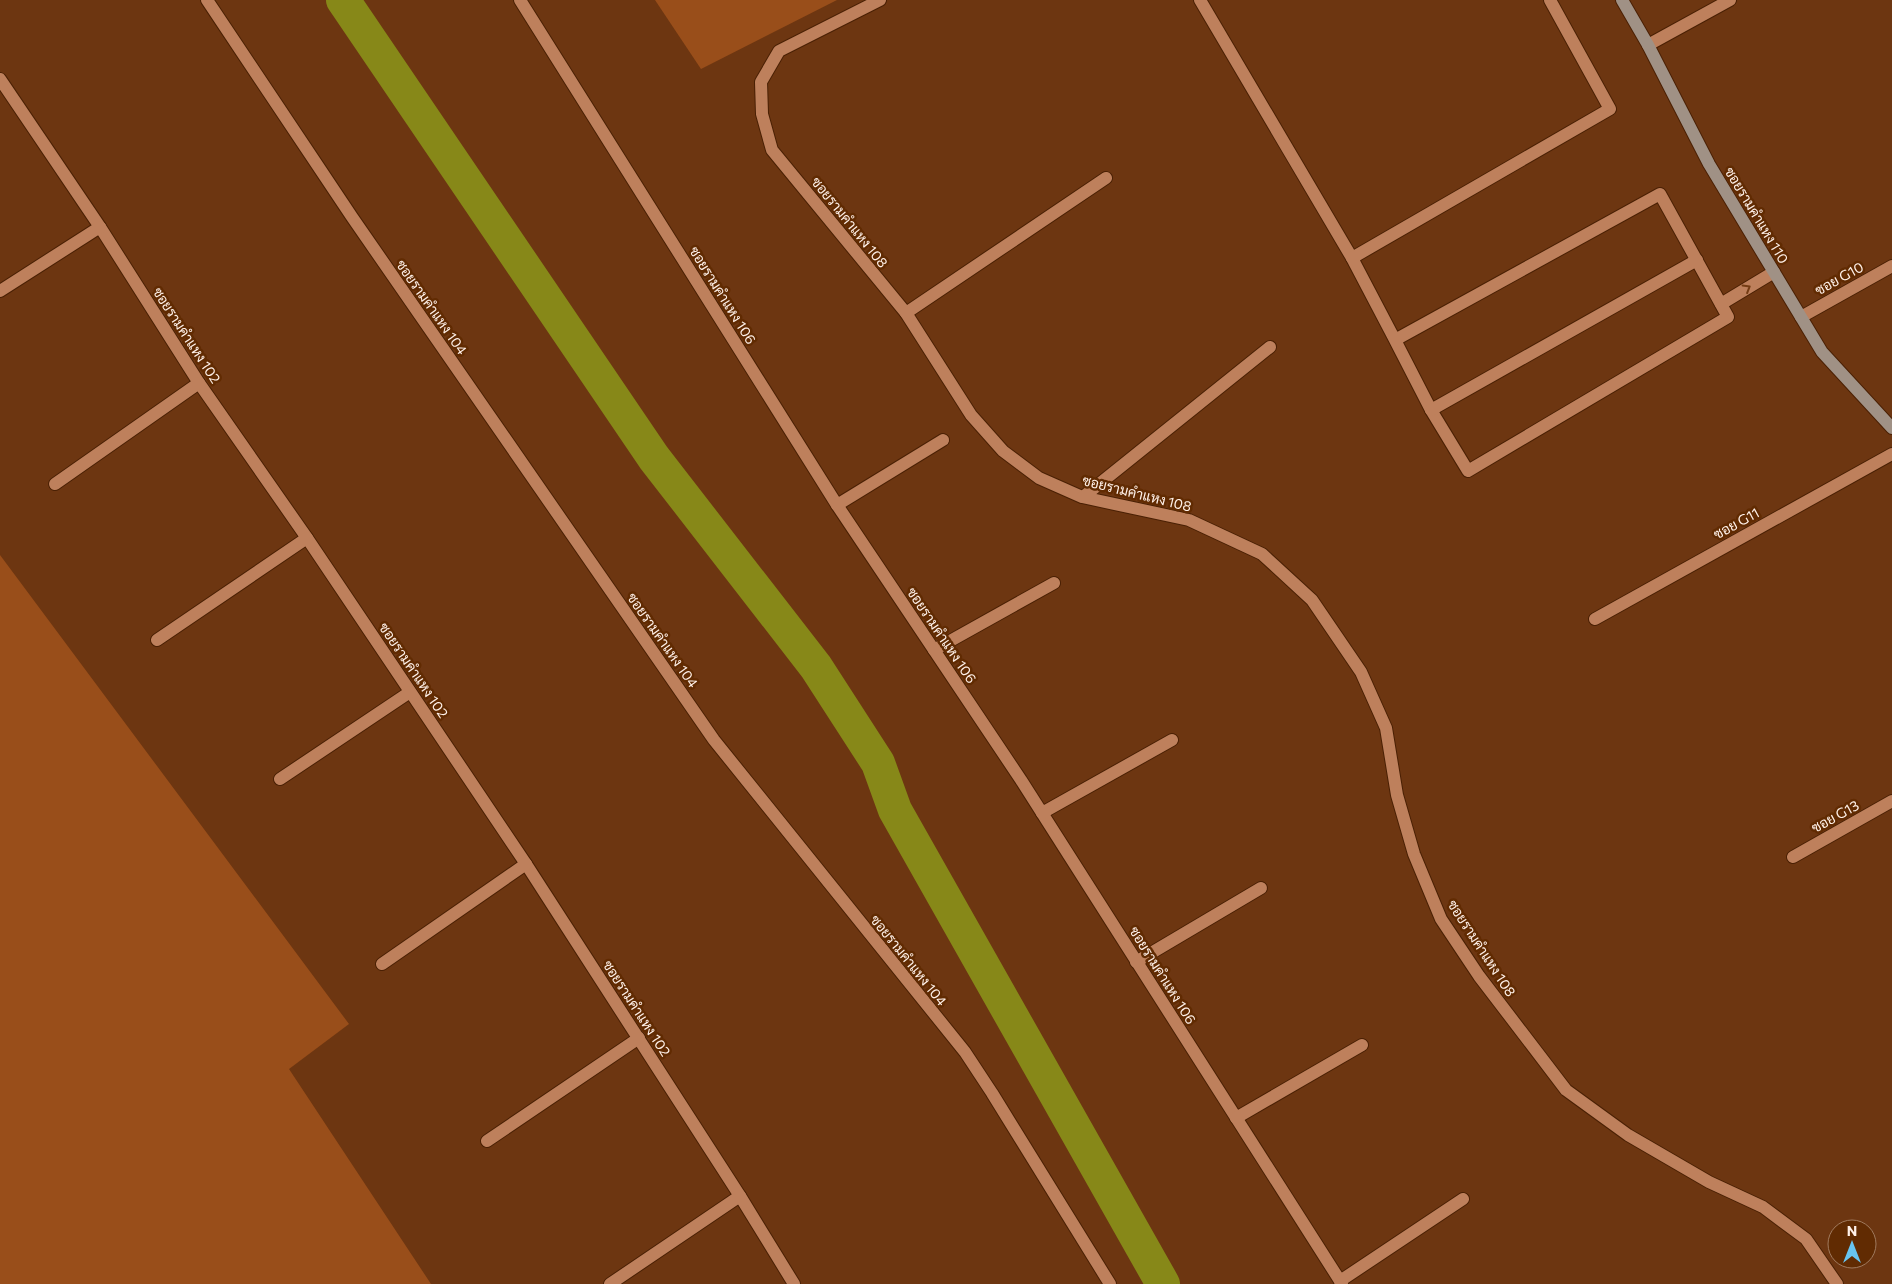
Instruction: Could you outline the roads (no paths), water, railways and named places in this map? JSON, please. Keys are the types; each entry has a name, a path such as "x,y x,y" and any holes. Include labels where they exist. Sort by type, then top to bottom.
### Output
{"street":[{"name":"ซอยรามคําแหง 104","path":"207,0 357,225 714,740 965,1052 1110,1284"},
{"name":"ซอยรามคําแหง 106","path":"520,0 836,506 1042,813 1341,1283"},
{"name":"ซอยรามคำแหง 108","path":"880,0 778,50 761,82 762,114 772,150 906,313 971,415 1003,451 1039,478 1083,497 1189,520 1262,554 1312,600 1361,672 1386,728 1399,803 1414,854 1441,919 1479,976 1566,1090 1628,1135 1709,1182 1763,1207 1806,1239 1838,1284"},
{"path":"1200,0 1352,258 1431,410 1468,471 1728,317 1660,194 1395,340"},
{"path":"1352,258 1610,109 1550,0"},
{"name":"ซอยรามคำแหง 110","path":"1622,0 1648,45 1709,164 1822,352 1892,428"},
{"path":"1648,45 1730,0"},
{"name":"ซอยรามคําแหง 102","path":"1,82 100,227 199,382 307,538 526,864 740,1196 794,1284"},
{"path":"906,313 1106,178"},
{"path":"0,291 100,227"},
{"path":"1431,410 1697,260"},
{"name":"ซอย G10","path":"1801,317 1892,266"},
{"path":"1721,304 1774,272"},
{"path":"1083,497 1270,347"},
{"path":"55,484 199,382"},
{"path":"836,506 943,440"},
{"name":"ซอย G11","path":"1595,619 1892,454"},
{"path":"157,640 307,538"},
{"path":"934,650 1054,583"},
{"path":"280,779 410,692"},
{"path":"1042,813 1172,740"},
{"name":"ซอย G13","path":"1793,857 1892,801"},
{"path":"382,964 526,864"},
{"path":"1136,962 1261,888"},
{"path":"487,1141 639,1038"},
{"path":"1236,1118 1362,1046"},
{"path":"610,1284 740,1196"},
{"path":"1341,1283 1463,1199"}],"waterway":[{"path":"343,0 654,458 816,667 878,763 895,810 1163,1284"}]}
